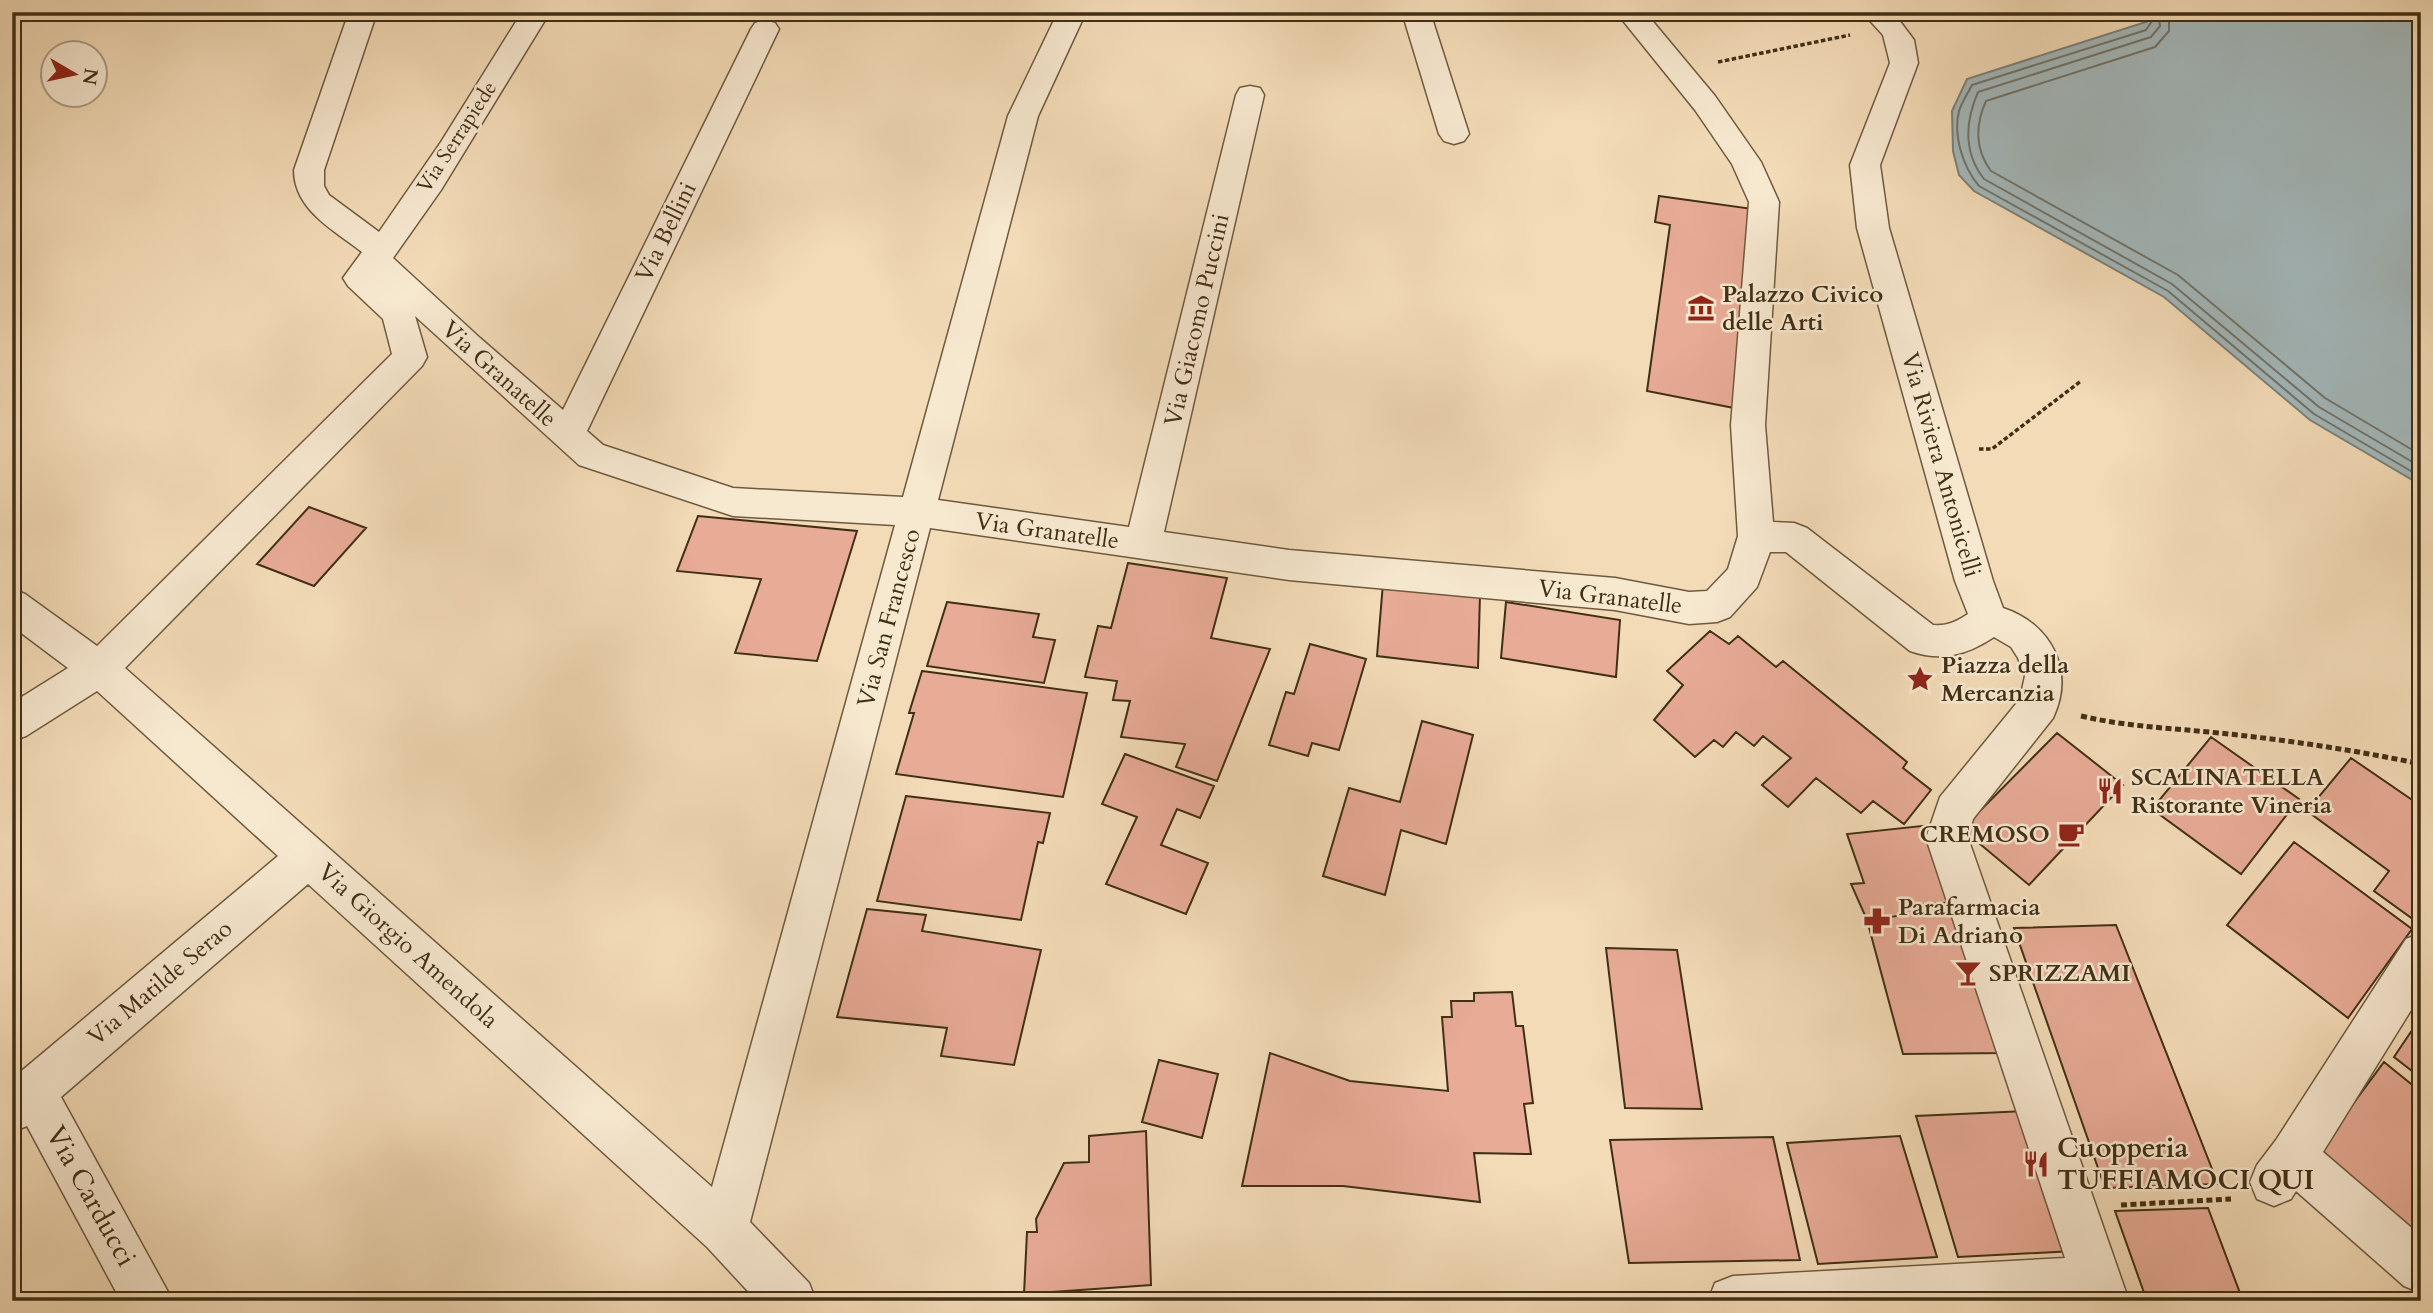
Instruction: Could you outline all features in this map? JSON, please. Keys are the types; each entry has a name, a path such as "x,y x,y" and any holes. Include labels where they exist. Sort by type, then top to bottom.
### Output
{"street":[{"name":"Via Granatelle","path":"363,12 309,170 309,186 318,202 378,255 468,347 591,456 733,502 917,512 1290,565 1615,594 1689,608 1717,606 1744,576 1756,536"},
{"name":"Via Serrapiede","path":"99,668 410,357 398,314 359,278 437,169 536,12"},
{"name":"Via San Francesco","path":"724,1230 1023,116 1072,12"},
{"path":"1416,12 1454,134"},
{"path":"1630,12 1705,103 1746,162 1764,202 1748,425 1756,536 1794,538 1924,640 1942,643 1960,640 1989,620 2006,625 2024,636 2034,651 2044,676 2039,706 1955,810 1947,838 2100,1291 1733,1301"},
{"name":"Via Riviera Antonicelli","path":"1884,19 1903,46 1904,63 1865,165 1873,228 1974,581 1989,620"},
{"name":"Via Bellini","path":"568,435 765,29"},
{"name":"Via Giacomo Puccini","path":"1143,544 1250,95"},
{"name":"Via Giorgio Amendola","path":"12,605 99,668 724,1230 791,1301"},
{"path":"12,724 99,668"},
{"name":"Via Matilde Serao","path":"23,1100 308,857"},
{"path":"2421,954 2283,1170 2421,1269"},
{"name":"Via Carducci","path":"23,1100 148,1301"}],"path":[{"path":"1676,71 1884,19"},
{"path":"2022,427 2081,381"},
{"path":"2039,706 2124,726 2218,733 2360,751 2421,764"},
{"path":"2071,1206 2228,1200 2283,1170"}],"water":[{"path":"2132,12 2421,12 2421,485 2310,420 2164,297 1974,191 1959,175 1953,151 1952,111 1967,79 2146,22"}],"building":[{"name":"Palazzo Civico delle Arti","path":"1659,196 1753,209 1734,408 1647,391 1670,225 1655,222"},
{"path":"309,507 366,528 314,586 257,564"},
{"path":"698,516 857,531 817,661 735,653 761,579 677,571"},
{"path":"1128,563 1227,578 1211,638 1270,649 1217,781 1176,767 1185,744 1121,737 1130,701 1113,700 1117,681 1085,677 1098,626 1111,628"},
{"path":"1383,583 1480,594 1478,668 1377,656"},
{"path":"947,602 1039,614 1033,637 1055,640 1044,683 927,666"},
{"path":"1506,602 1620,620 1616,677 1501,658"},
{"path":"1710,631 1729,644 1738,636 1776,667 1783,661 1907,762 1903,768 1931,790 1904,824 1873,801 1861,813 1816,778 1788,807 1762,785 1791,758 1763,736 1754,746 1736,732 1723,747 1714,740 1695,757 1654,720 1683,685 1667,671"},
{"path":"1310,644 1366,659 1339,750 1312,743 1308,756 1269,745 1286,692 1294,694"},
{"path":"922,671 1087,693 1063,797 896,774 914,713 909,713"},
{"path":"1422,721 1473,735 1446,844 1401,830 1385,895 1323,876 1349,788 1400,802"},
{"path":"2057,733 2123,785 2029,885 1962,829"},
{"path":"2211,737 2299,799 2241,874 2152,809"},
{"path":"1125,754 1214,786 1200,818 1177,809 1161,845 1208,863 1186,914 1106,884 1137,817 1102,804"},
{"path":"2351,758 2421,806 2421,916 2417,922 2374,891 2389,871 2307,811"},
{"path":"906,796 1050,813 1043,843 1038,842 1021,920 877,901"},
{"path":"1931,825 1956,902 1903,906 1905,915 1867,920 1851,884 1864,883 1847,834"},
{"path":"2294,842 2412,929 2348,1018 2227,925"},
{"path":"1956,902 2006,1053 1903,1054 1867,920 1905,915 1903,906"},
{"path":"867,909 926,915 922,931 1041,950 1014,1065 941,1056 947,1028 837,1017"},
{"path":"2116,925 2218,1184 2105,1188 2014,928"},
{"path":"1606,948 1677,950 1702,1109 1625,1108"},
{"path":"1512,992 1516,1026 1523,1026 1533,1103 1524,1104 1531,1154 1474,1153 1480,1202 1343,1186 1242,1186 1270,1053 1350,1081 1448,1091 1442,1017 1452,1017 1451,1001 1474,1001 1474,993"},
{"path":"2421,1017 2421,1078 2394,1057"},
{"path":"1159,1060 1218,1074 1202,1138 1142,1122"},
{"path":"2384,1062 2421,1092 2421,1249 2313,1158"},
{"path":"2026,1111 2074,1251 1958,1257 1916,1116"},
{"path":"1146,1131 1151,1285 1024,1294 1027,1232 1037,1232 1036,1219 1064,1163 1089,1162 1089,1136"},
{"path":"1900,1136 1937,1257 1818,1264 1787,1143"},
{"path":"1773,1137 1800,1260 1629,1263 1610,1140"},
{"path":"2208,1208 2243,1301 2147,1301 2115,1211"}],"place":[{"name":"Palazzo Civico delle Arti","path":"1701,308"},
{"name":"Piazza della Mercanzia","path":"1920,679"},
{"name":"SCALINATELLA Ristorante Vineria","path":"2110,791"},
{"name":"CREMOSO","path":"2071,834"},
{"name":"Parafarmacia Di Adriano","path":"1877,921"},
{"name":"SPRIZZAMI","path":"1968,973"},
{"name":"Cuopperia TUFFIAMOCI QUI","path":"2036,1164"}]}
